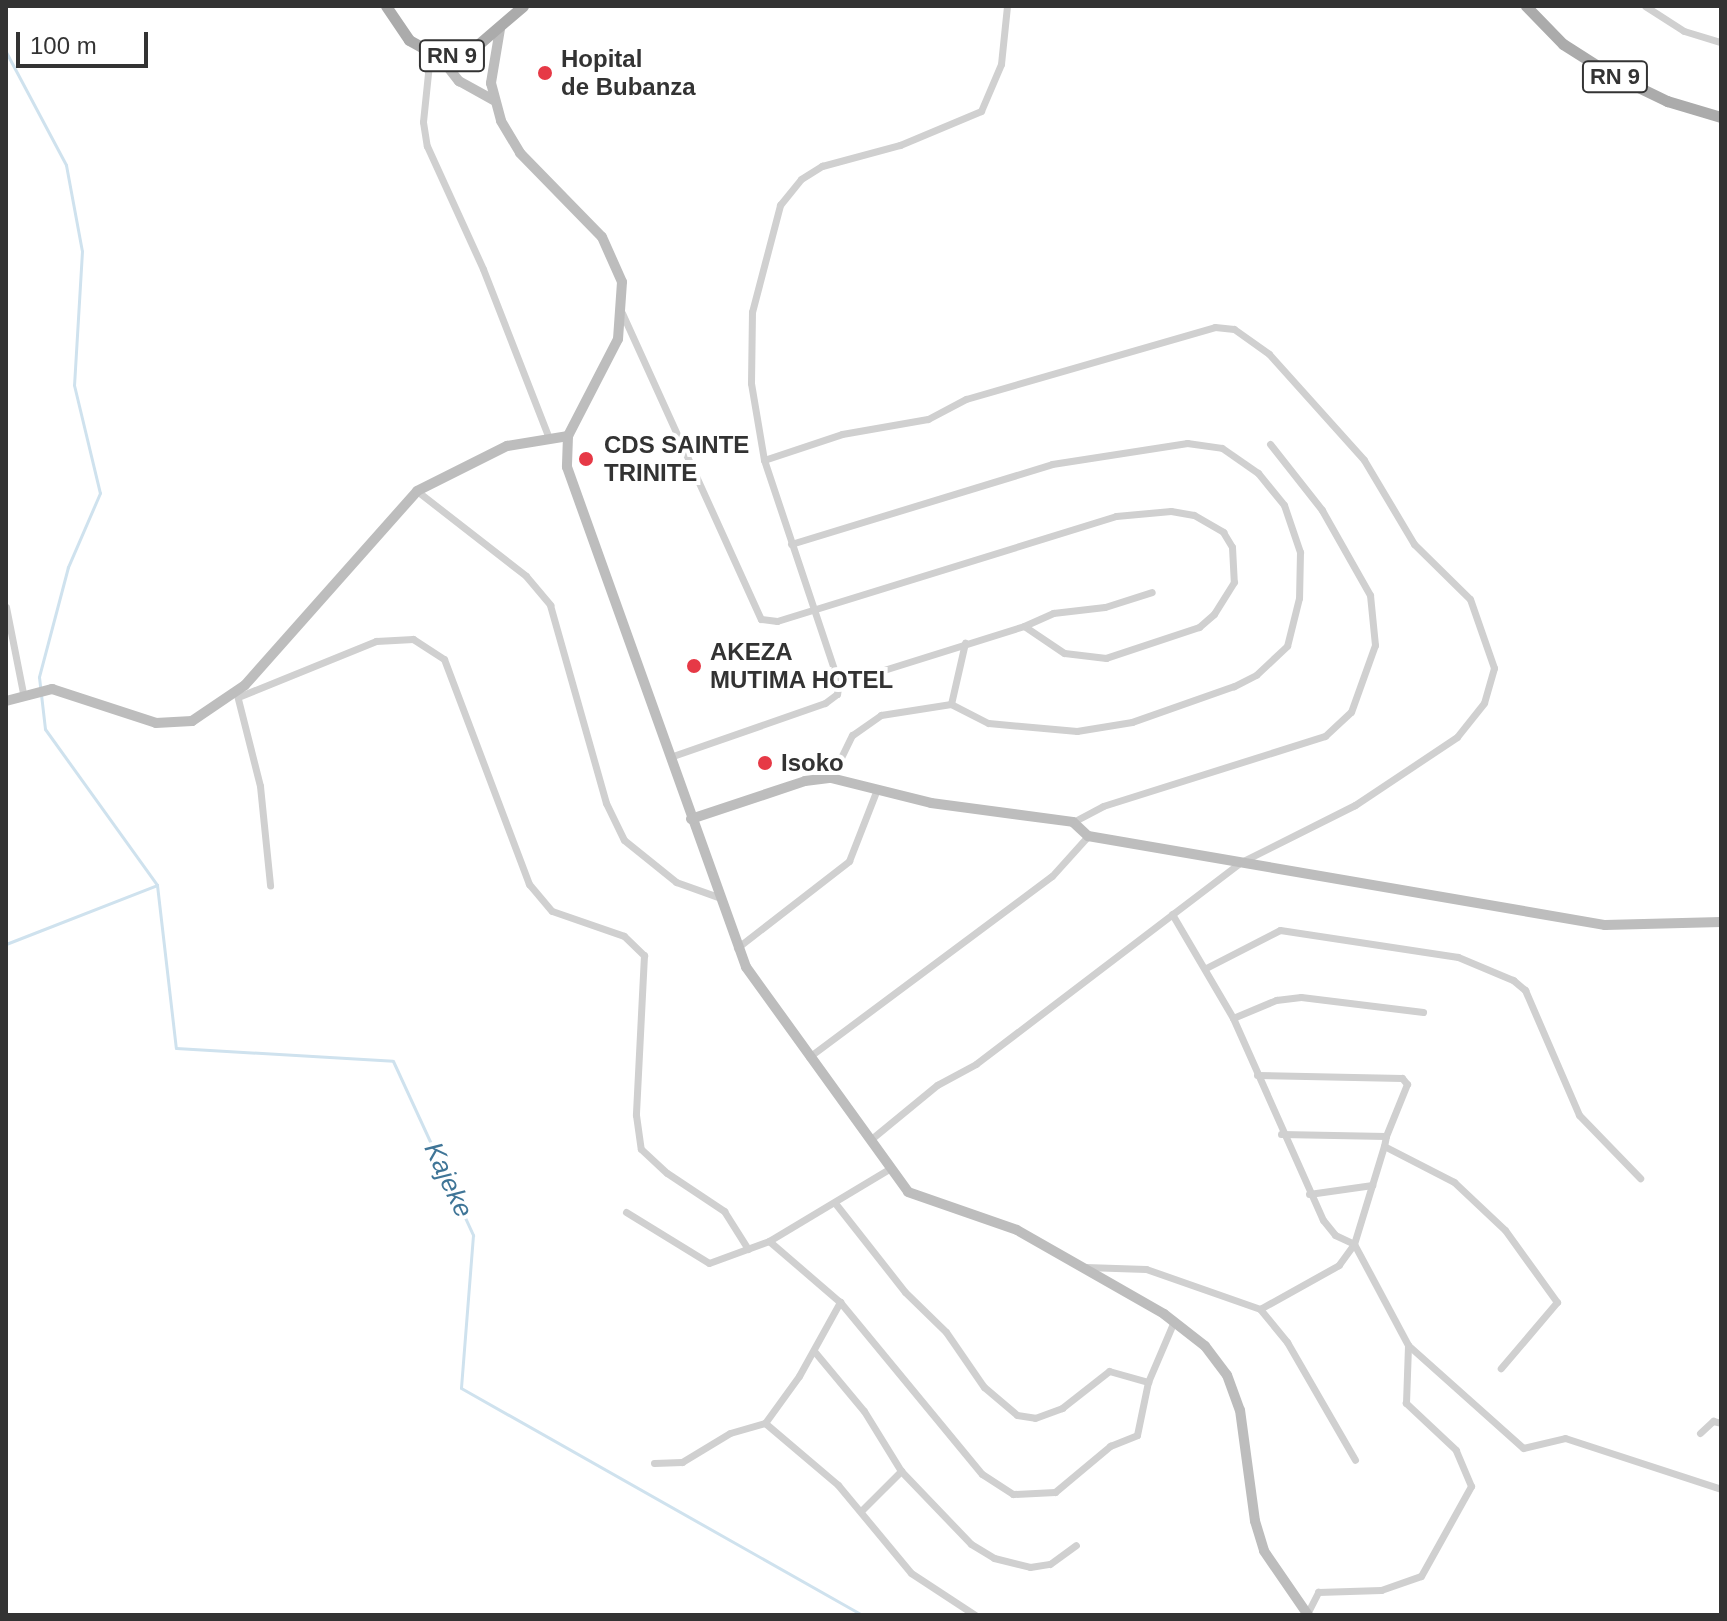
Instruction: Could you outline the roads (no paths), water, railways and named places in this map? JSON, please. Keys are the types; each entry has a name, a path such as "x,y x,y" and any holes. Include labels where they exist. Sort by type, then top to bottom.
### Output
{"main road":[{"name":"RN 9","path":"386,6 409,40 435,56 473,49 500,29 523,6"},
{"name":"RN 9","path":"1526,6 1563,44 1607,72 1667,101 1721,117"},
{"path":"500,29 492,65 493,100 520,153 602,237 622,282 622,313 612,356 568,436 573,491 737,948 765,999 889,1169 920,1199 1001,1222 1174,1321 1205,1346 1234,1389 1264,1551 1307,1614"},
{"path":"435,56 459,81 493,100"},
{"path":"6,701 23,693 68,692 131,717 173,724 192,721 236,696 417,491 484,455 548,436 568,436"},
{"path":"691,819 805,781 831,778 966,809 1073,822 1088,836 1605,925 1721,922"}],"street":[{"path":"839,684 764,460 751,383 752,312 780,205 801,179 822,166 900,145 981,111 1001,64 1007,6"},
{"path":"1645,6 1684,31 1721,42"},
{"path":"435,56 423,122 427,146 483,269 548,436"},
{"path":"622,313 755,611 768,622 1116,516 1171,511 1194,515 1223,532 1232,547 1234,582 1214,614 1199,627 1128,653 1086,658 1064,653 1024,626"},
{"path":"764,460 842,434 928,419 966,399 1215,327 1253,339 1364,460 1414,544 1460,585 1489,645 1494,668 1484,703 1457,737 1355,805 1241,862 976,1064 937,1085 870,1140"},
{"path":"791,544 1052,464 1158,444 1222,448 1248,464 1284,505 1300,552 1299,598 1287,646 1256,675 1132,722 1077,731 1002,726 951,704 881,715 863,724 831,778"},
{"path":"1073,822 1103,806 1325,736 1351,712 1375,645 1370,595 1322,510 1270,444"},
{"path":"417,491 526,576 550,605 606,803 624,840 666,876 718,897"},
{"path":"670,757 825,703 839,684 1024,626 1053,613 1105,607 1152,592"},
{"path":"6,607 23,693"},
{"path":"270,885 260,786 236,696 376,641 413,639 444,659 529,884 552,911 624,936 644,955 636,1115 641,1149 667,1173 724,1211 748,1249"},
{"path":"951,704 965,643"},
{"path":"737,948 849,861 877,789"},
{"path":"809,1057 1052,876 1088,836"},
{"path":"1172,914 1233,1018 1309,1194 1332,1233 1354,1244 1408,1345 1523,1448 1565,1438 1721,1489"},
{"path":"1206,968 1280,930 1458,957 1513,980 1525,990 1579,1115 1640,1178"},
{"path":"1233,1018 1276,1000 1301,997 1423,1012"},
{"path":"1257,1075 1402,1078 1407,1084 1386,1136 1354,1244 1339,1265 1260,1309"},
{"path":"1281,1134 1386,1136"},
{"path":"1384,1146 1454,1182 1473,1198 1505,1230 1556,1297 1557,1302 1501,1368"},
{"path":"626,1212 699,1260 721,1260 769,1241 889,1169"},
{"path":"1309,1194 1372,1185"},
{"path":"835,1203 905,1292 946,1332 984,1387 1017,1415 1035,1418 1062,1408 1109,1371 1148,1382"},
{"path":"769,1241 840,1302 982,1474 1013,1494 1055,1492 1110,1446 1137,1435 1148,1382 1174,1321"},
{"path":"1079,1268 1146,1269 1260,1309 1287,1342 1355,1460"},
{"path":"654,1463 682,1462 730,1433 765,1423 814,1351 840,1302"},
{"path":"1307,1614 1318,1592 1381,1590 1421,1576 1445,1525 1469,1492 1471,1479 1456,1450 1406,1403 1408,1345"},
{"path":"814,1351 864,1411 901,1471 946,1523 994,1558 1030,1567 1050,1564 1076,1545"},
{"path":"765,1423 818,1466 861,1511 911,1573 975,1615"},
{"path":"1700,1433 1710,1423 1721,1423"},
{"path":"861,1511 901,1471"}],"waterway":[{"path":"6,52 66,165 82,251 74,385 100,493 68,567 39,677 45,729 157,885"},
{"name":"Kajeke","path":"6,944 157,885 176,1048 393,1061 473,1235 461,1388 863,1615"}],"place":[{"name":"Hopital de Bubanza","path":"545,73"},
{"name":"CDS SAINTE TRINITE","path":"586,459"},
{"name":"AKEZA MUTIMA HOTEL","path":"694,666"},
{"name":"Isoko","path":"765,763"}]}
